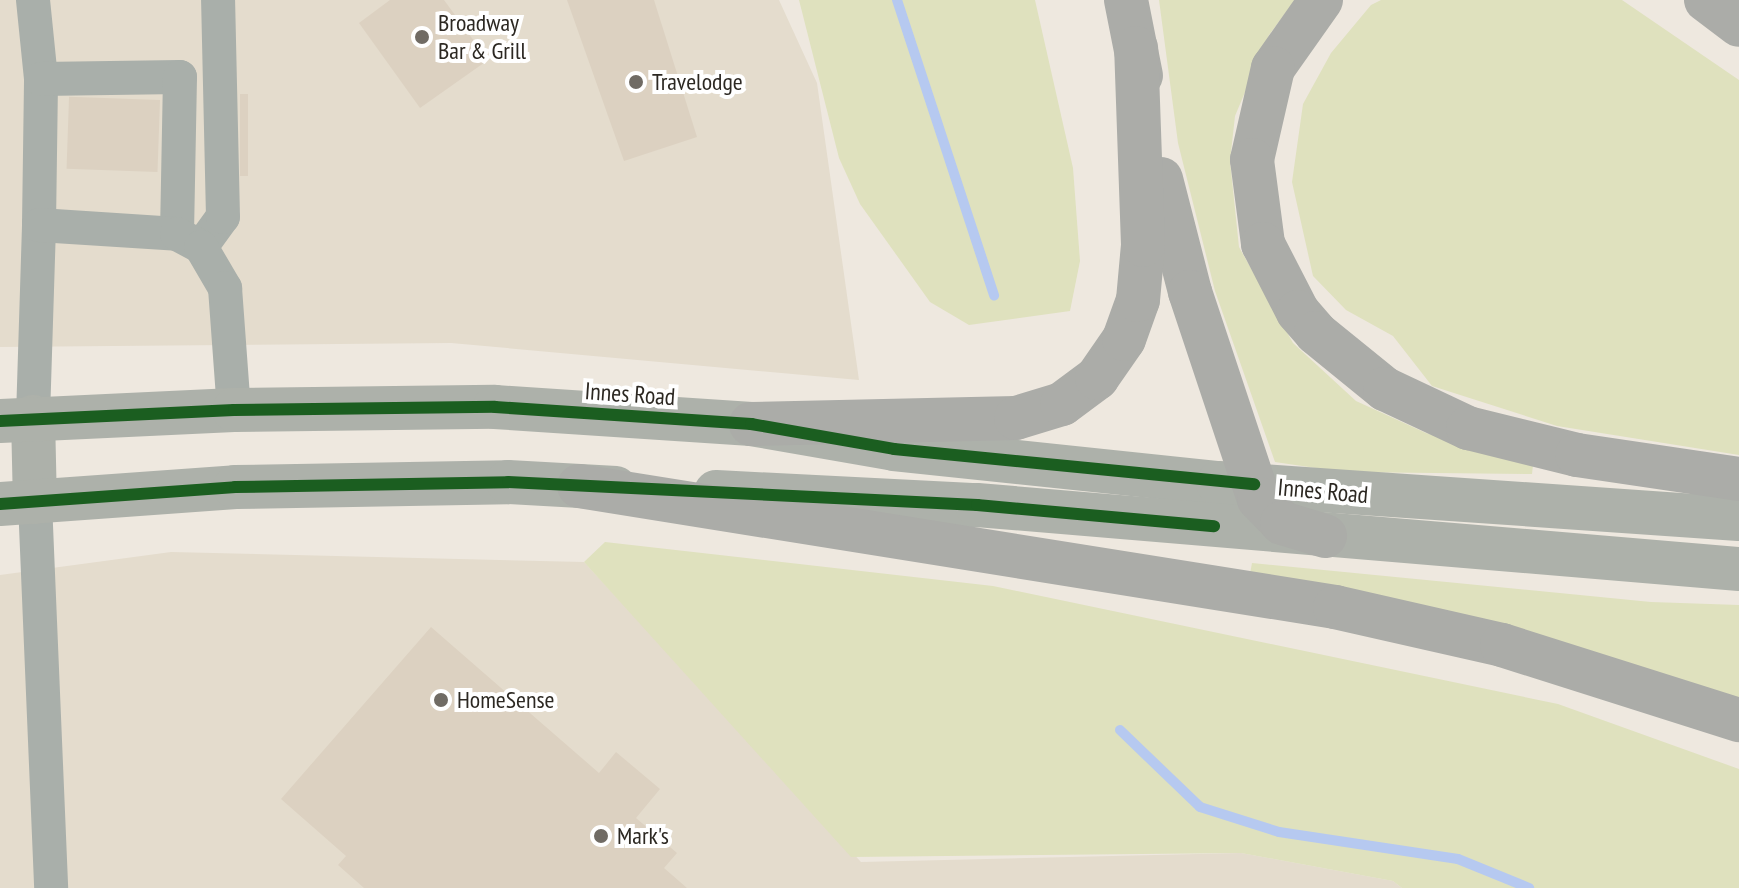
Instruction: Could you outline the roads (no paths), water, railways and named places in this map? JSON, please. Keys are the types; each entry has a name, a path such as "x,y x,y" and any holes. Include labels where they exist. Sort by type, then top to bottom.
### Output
{"highway":[{"path":"1126,0 1173,234 1259,499 1282,523 1325,536"},
{"path":"1321,0 1273,68 1252,160 1263,244 1292,301 1316,333 1385,389 1468,428 1590,457 1739,479"},
{"path":"1706,0 1739,25"},
{"path":"751,424 1016,418 1062,404 1097,378 1124,339 1138,300 1142,217 1136,48"},
{"path":"579,486 1335,607 1580,667 1739,720"}],"main road":[{"name":"Innes Road","path":"17,419 234,410 495,407 751,424 894,449 1254,484 1739,519"},
{"path":"17,419 18,503"},
{"name":"Innes Road","path":"18,503 235,487 579,486 977,505 1739,569"}],"lane":[{"path":"17,419 39,225 41,79 33,0"},
{"path":"39,225 189,240 223,217 218,0"},
{"path":"41,79 180,77 219,52"},
{"path":"180,77 189,240 225,288 234,410"},
{"path":"18,503 51,888"}],"waterway":[{"path":"897,0 994,295"},
{"path":"1120,730 1200,807 1279,832 1458,859 1529,888"}],"place":[{"name":"Broadway Bar & Grill","path":"422,37"},
{"name":"Travelodge","path":"636,82"},
{"name":"HomeSense","path":"441,700"},
{"name":"Mark's","path":"601,836"}]}
